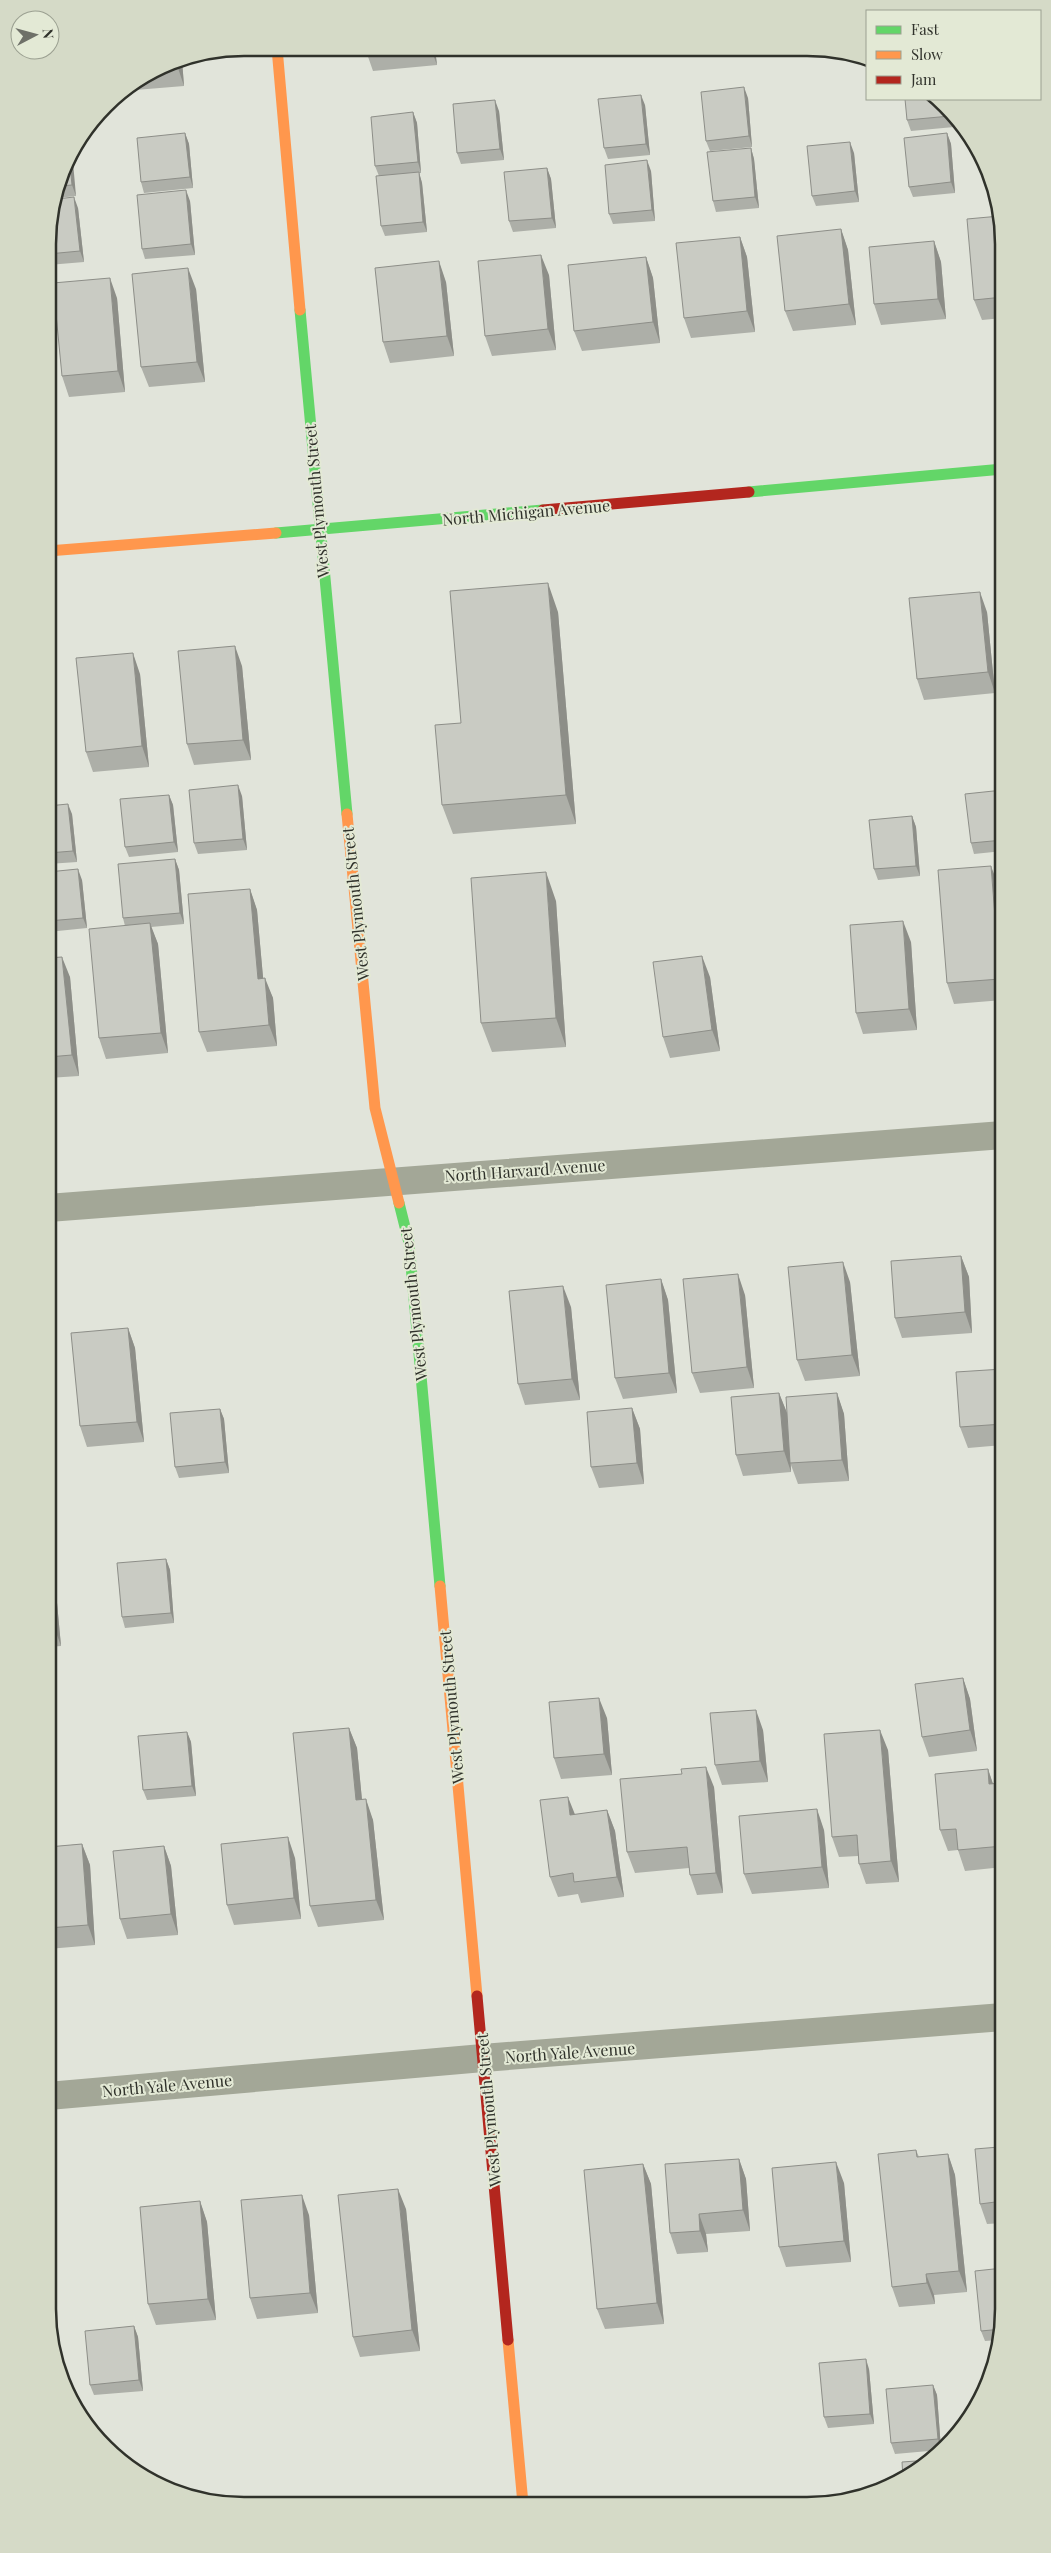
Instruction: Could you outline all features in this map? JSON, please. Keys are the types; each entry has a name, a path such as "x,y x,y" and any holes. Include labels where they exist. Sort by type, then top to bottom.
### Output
{"street":[{"name":"West Plymouth Street","path":"278,56 319,530 375,1108 409,1243 522,2497"},
{"name":"North Michigan Avenue","path":"56,550 319,530 995,471"},
{"name":"North Harvard Avenue","path":"56,1207 394,1180 995,1136"},
{"name":"North Yale Avenue","path":"56,2095 483,2058 995,2018"}],"building":[{"path":"744,87 749,136 706,141 701,92"},
{"path":"641,95 646,144 604,148 598,99"},
{"path":"495,100 500,149 457,153 453,104"},
{"path":"905,100 927,100 945,116 907,120"},
{"path":"413,112 418,162 375,166 371,117"},
{"path":"185,133 190,177 141,182 137,138"},
{"path":"947,133 951,182 909,187 904,138"},
{"path":"850,142 855,191 812,196 807,146"},
{"path":"751,148 755,197 713,201 707,152"},
{"path":"647,160 652,210 609,214 605,165"},
{"path":"547,168 552,218 509,221 504,172"},
{"path":"419,172 423,222 381,226 376,176"},
{"path":"71,173 72,185 66,186"},
{"path":"186,190 191,244 142,249 137,195"},
{"path":"74,197 80,251 56,253 58,219 62,198"},
{"path":"993,217 995,244 995,298 974,300 967,219"},
{"path":"841,229 849,304 785,311 777,236"},
{"path":"740,237 747,311 684,318 676,243"},
{"path":"934,241 938,299 874,304 869,247"},
{"path":"541,255 548,329 485,336 478,261"},
{"path":"646,257 653,322 574,331 568,265"},
{"path":"439,261 447,336 383,342 375,268"},
{"path":"188,268 197,362 141,367 132,274"},
{"path":"110,278 118,371 62,376 56,314 56,283"},
{"path":"548,583 566,795 442,805 435,725 461,723 450,591"},
{"path":"980,592 988,672 917,679 909,598"},
{"path":"235,646 243,740 187,744 178,651"},
{"path":"133,653 142,746 86,752 76,658"},
{"path":"238,785 243,839 194,843 189,790"},
{"path":"995,791 995,841 971,843 965,794"},
{"path":"169,795 174,842 125,847 120,799"},
{"path":"68,804 73,851 56,852 56,805"},
{"path":"912,816 916,866 874,869 869,820"},
{"path":"175,859 180,913 123,918 118,864"},
{"path":"991,866 995,916 995,979 947,983 938,870"},
{"path":"78,869 83,918 56,920 56,871"},
{"path":"546,872 556,1018 481,1023 471,878"},
{"path":"250,889 258,979 265,978 269,1025 199,1032 188,894"},
{"path":"903,921 909,1009 856,1013 850,925"},
{"path":"150,923 161,1033 99,1038 89,929"},
{"path":"702,956 712,1030 663,1037 653,962"},
{"path":"56,957 62,957 72,1055 56,1056"},
{"path":"961,1256 965,1312 895,1318 891,1261"},
{"path":"843,1262 852,1355 797,1360 788,1267"},
{"path":"738,1274 747,1367 692,1373 683,1279"},
{"path":"661,1279 669,1373 615,1378 606,1285"},
{"path":"563,1286 572,1379 518,1384 509,1291"},
{"path":"128,1328 137,1422 80,1426 71,1333"},
{"path":"995,1370 995,1425 960,1427 956,1372"},
{"path":"779,1393 784,1451 736,1455 731,1397"},
{"path":"837,1393 842,1460 790,1463 786,1397"},
{"path":"632,1408 637,1463 591,1467 587,1412"},
{"path":"220,1409 225,1462 175,1467 170,1413"},
{"path":"166,1559 171,1613 122,1617 117,1563"},
{"path":"963,1678 970,1730 922,1737 915,1684"},
{"path":"599,1698 604,1754 554,1758 549,1702"},
{"path":"756,1710 760,1761 715,1765 710,1713"},
{"path":"349,1728 356,1800 366,1799 376,1900 310,1906 293,1733"},
{"path":"880,1730 891,1861 859,1864 857,1835 832,1837 824,1734"},
{"path":"187,1732 192,1786 143,1790 138,1736"},
{"path":"706,1767 716,1873 690,1875 687,1847 627,1852 620,1779 682,1774 681,1769"},
{"path":"988,1769 989,1784 995,1784 995,1847 958,1850 956,1829 940,1830 935,1774"},
{"path":"568,1797 570,1815 607,1810 617,1877 574,1882 573,1873 550,1877 540,1800"},
{"path":"817,1809 822,1867 744,1874 739,1816"},
{"path":"288,1837 294,1898 227,1905 221,1844"},
{"path":"82,1844 88,1925 56,1927 56,1846"},
{"path":"164,1846 171,1914 120,1919 113,1851"},
{"path":"995,2147 995,2202 980,2204 975,2149"},
{"path":"916,2150 917,2157 948,2154 959,2271 926,2274 927,2283 892,2287 878,2154"},
{"path":"739,2159 743,2210 699,2214 700,2231 670,2233 665,2164"},
{"path":"836,2162 844,2241 779,2247 772,2168"},
{"path":"643,2164 657,2303 597,2309 584,2170"},
{"path":"398,2189 412,2330 353,2337 338,2195"},
{"path":"302,2195 310,2293 250,2298 241,2200"},
{"path":"200,2201 208,2299 148,2304 140,2207"},
{"path":"995,2269 993,2330 981,2331 975,2271"},
{"path":"134,2326 139,2380 90,2385 85,2331"},
{"path":"866,2359 870,2414 824,2417 819,2363"},
{"path":"933,2385 938,2439 891,2443 886,2389"},
{"path":"917,2461 903,2471 902,2462"}],"traffic: fast":[{"path":"300,310 347,814"},
{"path":"749,492 995,470"},
{"path":"276,533 543,510"},
{"path":"399,1203 409,1243 440,1586"}],"traffic: slow":[{"path":"278,56 300,310"},
{"path":"56,550 276,533"},
{"path":"347,814 375,1108 399,1203"},
{"path":"440,1586 477,1996"},
{"path":"508,2340 522,2497"}],"traffic: jam":[{"path":"543,510 749,492"},
{"path":"477,1996 508,2340"}]}
